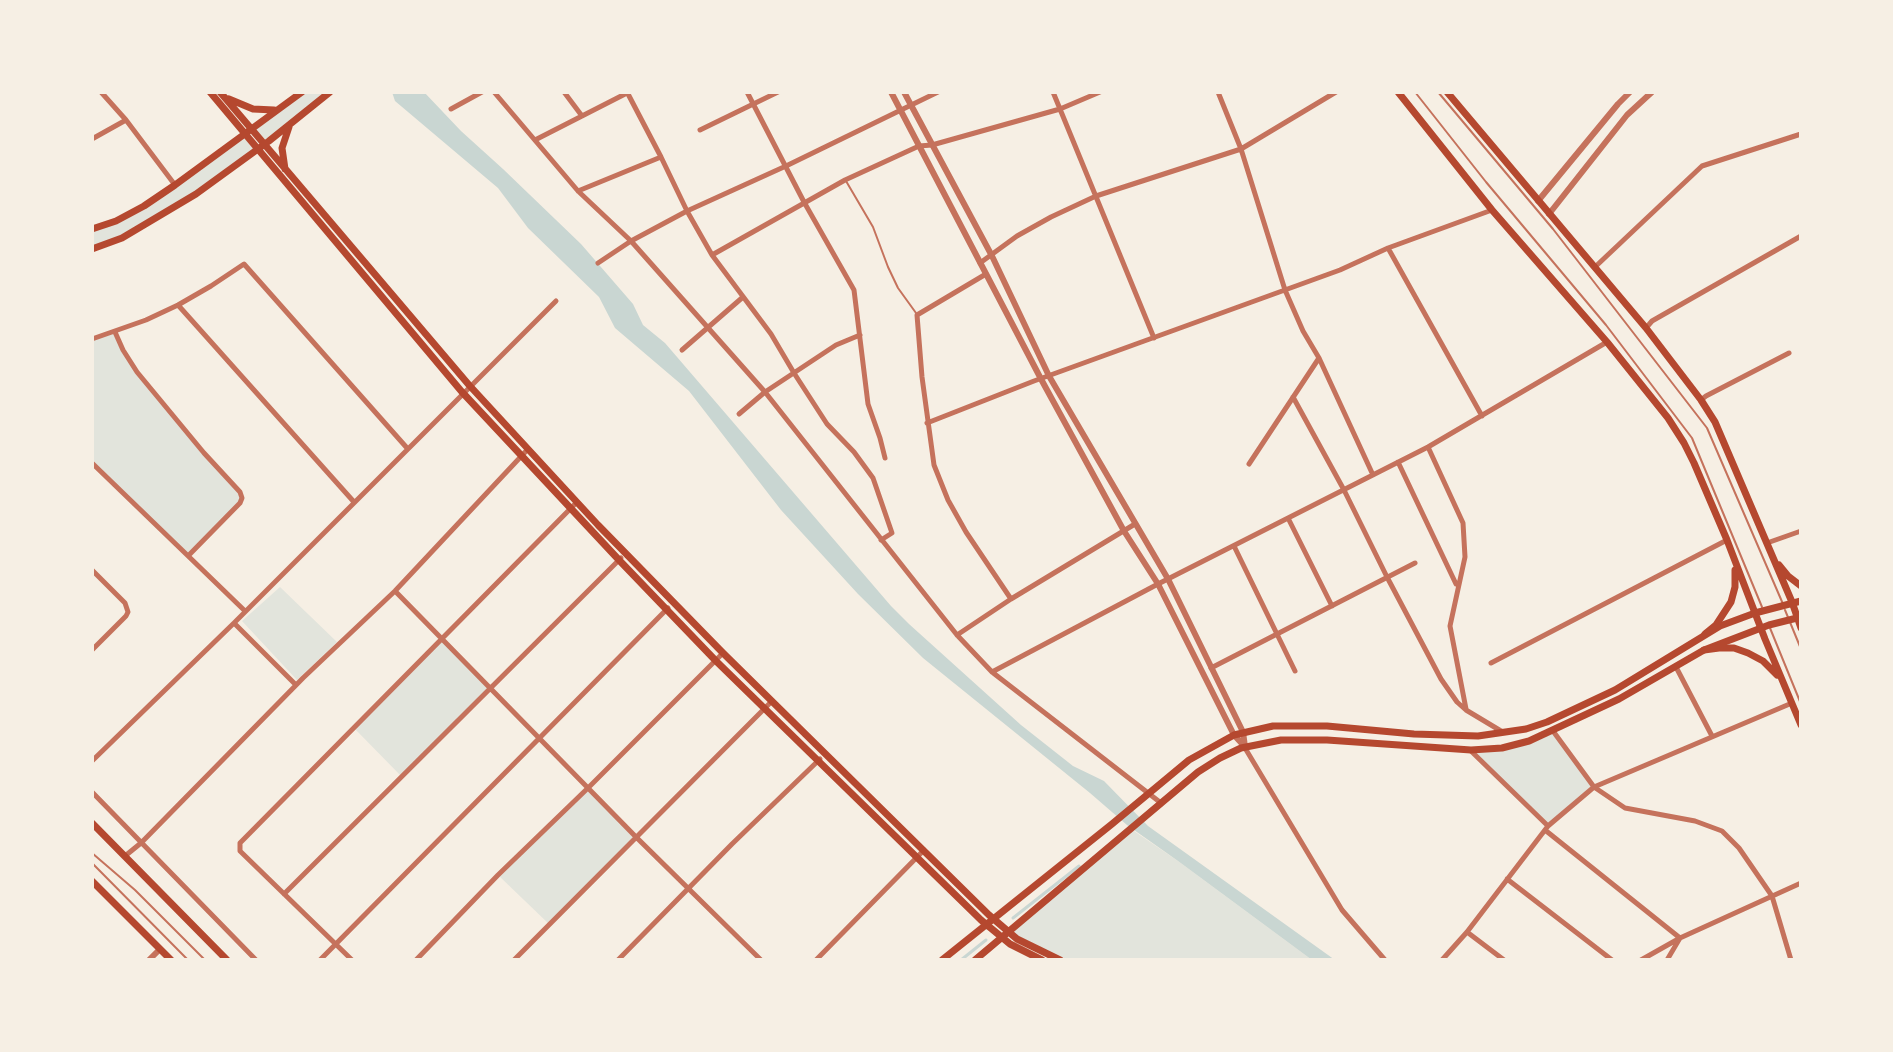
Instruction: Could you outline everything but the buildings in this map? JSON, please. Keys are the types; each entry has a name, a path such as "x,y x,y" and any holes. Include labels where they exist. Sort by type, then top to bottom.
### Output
{"main road":[{"path":"210,92 248,131"},
{"path":"92,229 144,206 302,92"},
{"path":"92,249 122,238 196,194 330,92"},
{"path":"942,960 1189,760 1238,734 1273,726 1327,726 1439,735 1506,733 1547,722 1615,690 1705,634 1716,625 1731,602 1735,571 1727,540 1694,463 1668,418 1607,342 1492,210 1398,92"},
{"path":"1447,92 1646,328 1701,400 1715,422 1801,628"},
{"path":"221,94 462,392 525,452"},
{"path":"221,94 243,106 276,110"},
{"path":"286,171 282,148 287,130 293,122"},
{"path":"261,147 286,171 619,560 716,661 826,753 986,924 1060,960"},
{"path":"574,505 674,602 819,760 993,918 1010,944 1042,960"},
{"path":"1771,553 1788,576 1801,586"},
{"path":"1732,556 1765,626 1784,686"},
{"path":"1705,634 1759,612 1792,603"},
{"path":"975,960 1198,772 1245,747 1281,740 1327,740 1471,750 1502,748 1553,731 1619,699 1704,650 1765,626 1796,618"},
{"path":"1704,650 1734,648 1763,661 1784,686 1801,725"},
{"path":"1438,748 1439,735"},
{"path":"92,823 227,960"},
{"path":"93,885 171,960"}],"street":[{"path":"101,92 175,185"},
{"path":"451,109 482,92"},
{"path":"494,92 578,191 631,241 765,392 957,635 992,672 1161,803"},
{"path":"564,92 582,116"},
{"path":"535,140 628,92 712,255 771,334 827,424 873,478 892,533 881,540"},
{"path":"747,92 854,290 868,404 885,458"},
{"path":"700,130 778,92"},
{"path":"891,92 986,274 1168,579 1211,668 1238,734"},
{"path":"904,92 992,256 1045,377 1124,531 1158,584 1245,747 1342,910 1385,960"},
{"path":"598,263 687,211 938,92"},
{"path":"1053,92 1154,338"},
{"path":"712,255 845,180 919,146 1060,109 1100,92"},
{"path":"1218,92 1241,149 1285,290 1373,475"},
{"path":"980,263 1017,236 1051,217 1096,196 1241,149 1336,92"},
{"path":"1538,201 1630,92"},
{"path":"1549,214 1627,115 1652,92"},
{"path":"1618,104 1627,115"},
{"path":"92,139 126,120"},
{"path":"1595,268 1702,166 1801,134"},
{"path":"578,191 661,157"},
{"path":"927,423 1340,270 1388,248 1492,210"},
{"path":"1646,328 1652,321 1801,236"},
{"path":"1388,248 1482,416"},
{"path":"92,339 178,305 244,264 407,448"},
{"path":"986,274 917,315 934,465 948,500 966,532 1011,599"},
{"path":"682,350 743,297"},
{"path":"92,761 556,301"},
{"path":"178,305 354,502"},
{"path":"115,332 137,372 242,498 189,555"},
{"path":"739,414 765,392 836,345 860,335"},
{"path":"992,672 1428,447 1607,342"},
{"path":"1701,400 1789,353"},
{"path":"1249,464 1319,358"},
{"path":"1293,397 1441,679 1466,710 1506,733"},
{"path":"1428,447 1463,523 1465,557 1450,626 1466,710"},
{"path":"125,856 395,591 525,452"},
{"path":"1398,462 1457,586"},
{"path":"92,463 245,611"},
{"path":"352,960 240,851 242,840 574,505"},
{"path":"1288,518 1332,606"},
{"path":"957,635 1135,524"},
{"path":"1767,543 1801,531"},
{"path":"1491,663 1727,540"},
{"path":"1234,546 1295,671"},
{"path":"284,894 626,553"},
{"path":"1211,668 1415,563"},
{"path":"92,570 127,608 126,616 92,650"},
{"path":"395,591 761,960"},
{"path":"320,960 674,602"},
{"path":"234,623 296,685"},
{"path":"416,960 723,653"},
{"path":"1676,667 1712,736"},
{"path":"1442,960 1546,828 1594,787 1792,703"},
{"path":"514,960 768,704"},
{"path":"1553,731 1594,787 1625,808 1695,821 1722,831 1739,848 1772,896 1791,960"},
{"path":"1471,750 1546,828 1680,938"},
{"path":"618,960 826,753"},
{"path":"92,792 256,960"},
{"path":"816,960 921,854"},
{"path":"1507,879 1612,960"},
{"path":"1641,960 1680,938 1801,883"},
{"path":"1467,932 1504,960"},
{"path":"1667,960 1680,938"},
{"path":"149,960 160,949"}],"lane":[{"path":"1415,92 1606,325 1692,438 1759,612"},
{"path":"1438,92 1553,229 1707,428 1792,603"},
{"path":"845,180 873,227 898,288 917,315"},
{"path":"1796,618 1801,649"},
{"path":"1765,626 1801,704"},
{"path":"92,853 135,890 205,960"},
{"path":"92,863 188,960"}],"shaded area":[{"path":"302,92 330,92 264,145 251,129"},
{"path":"392,92 424,92 581,244 633,304 643,325 665,343 909,624 1021,725 1073,766 1104,781 1148,826 1335,960 1312,960 1127,825 923,658 858,594 781,510 689,391 615,328 599,297 528,228 498,188 395,101"},
{"path":"245,133 258,149 158,217 92,249 92,229 144,206"},
{"path":"115,332 130,361 242,498 189,555 92,463 92,339"},
{"path":"280,587 337,642 297,680 242,621"},
{"path":"442,639 491,687 402,777 354,728"},
{"path":"1553,731 1594,787 1548,826 1471,750 1502,748"},
{"path":"589,787 636,837 550,925 498,875"},
{"path":"1131,829 1312,960 1060,960 1009,932"}],"waterway":[{"path":"1013,918 1079,866"},
{"path":"961,960 986,940"}]}
